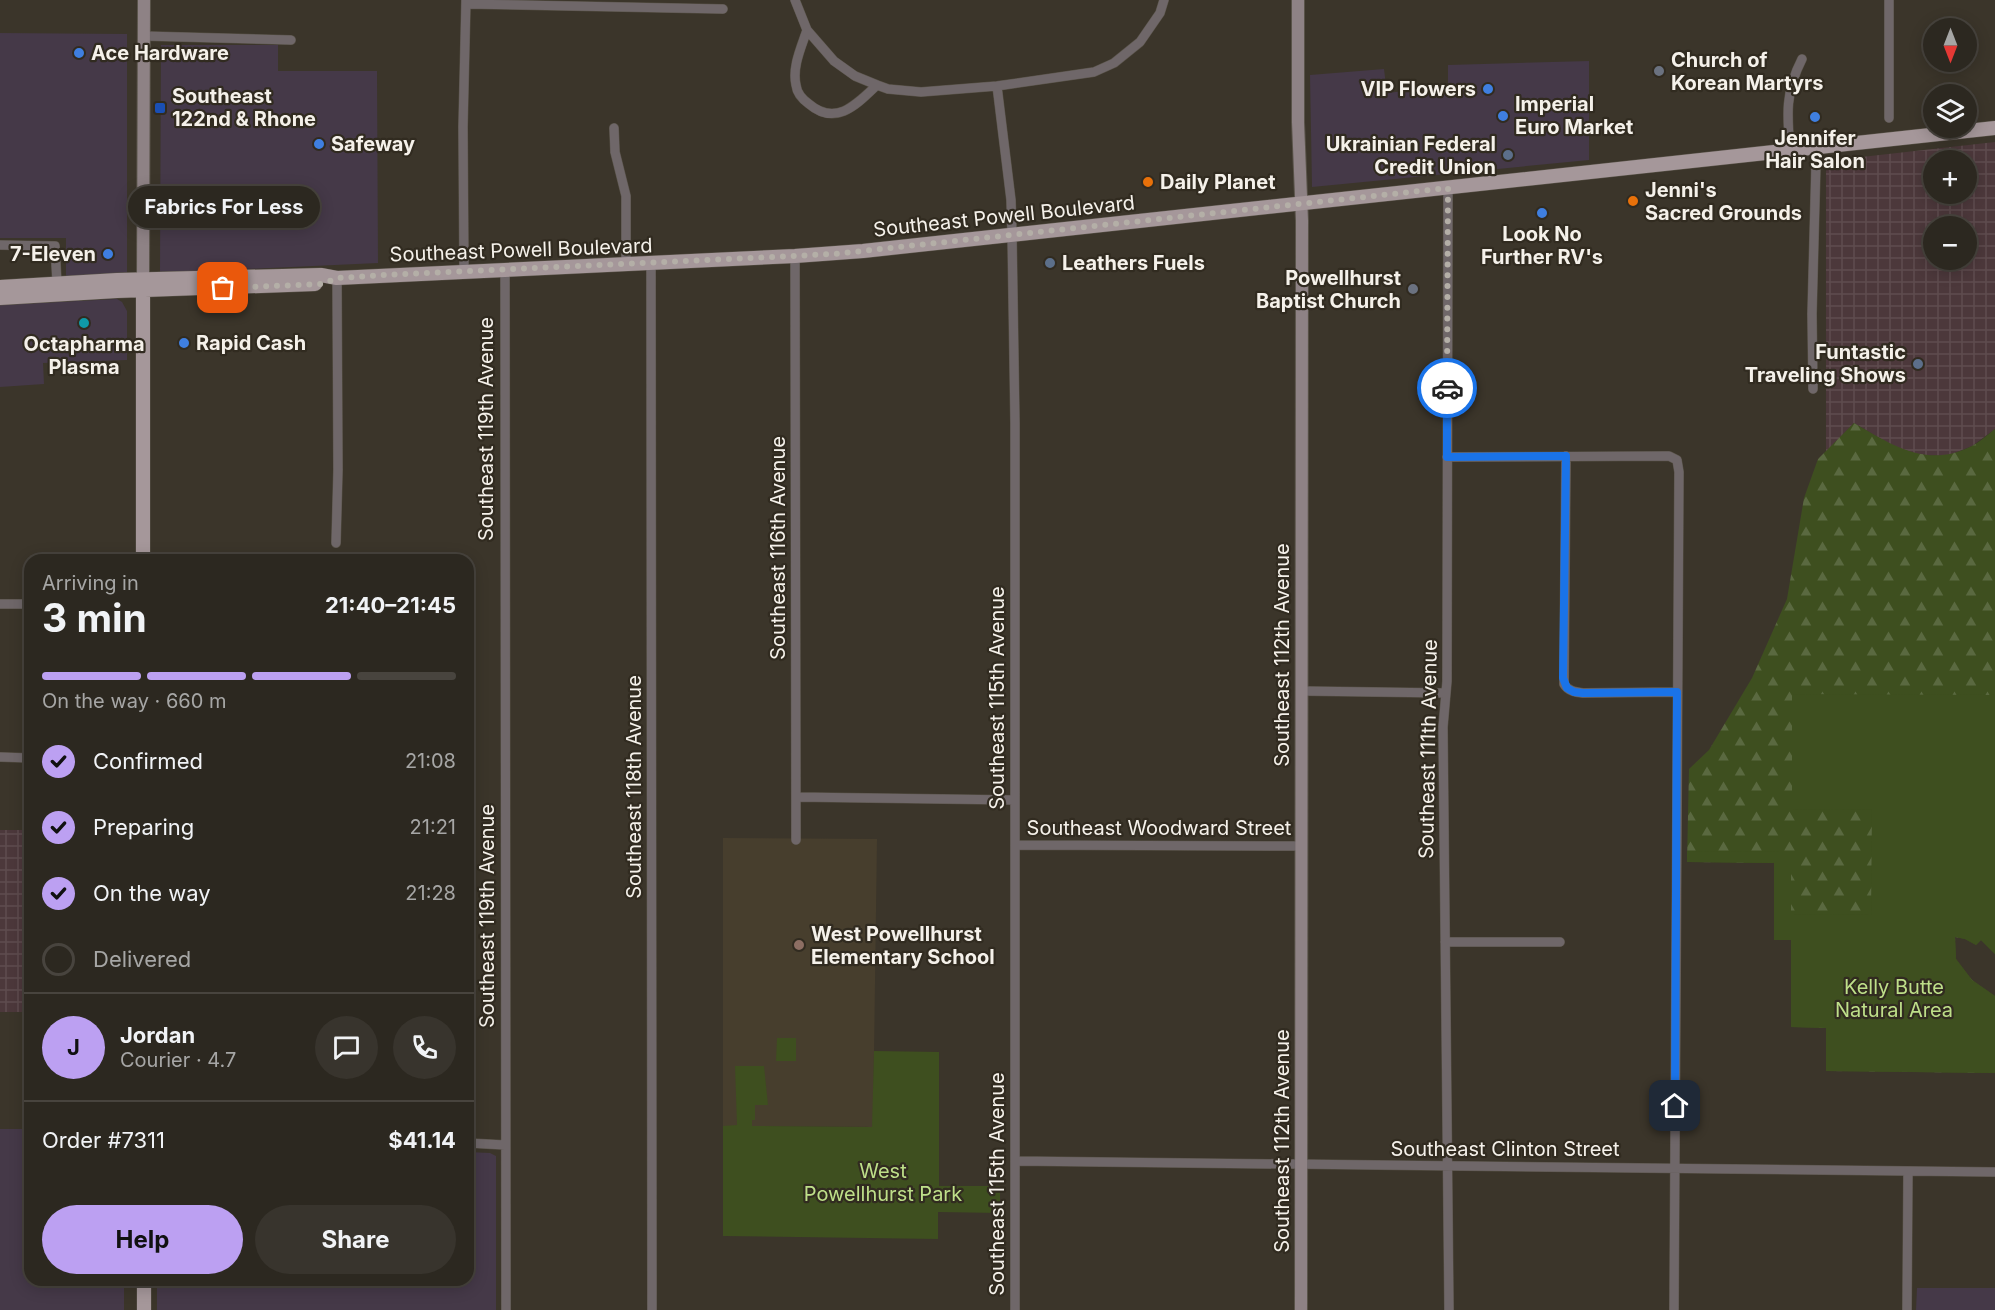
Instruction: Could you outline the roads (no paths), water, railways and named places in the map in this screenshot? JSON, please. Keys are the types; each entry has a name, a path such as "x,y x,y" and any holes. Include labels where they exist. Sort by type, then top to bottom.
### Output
{"main road":[{"path":"143,554 144,0"},
{"name":"Southeast 112th Avenue","path":"1298,0 1298,122 1302,204 1301,1310"},
{"name":"Southeast Powell Boulevard","path":"0,298 143,285 321,275 338,278 651,264 863,251 1995,128"},
{"name":"Southeast Powell Boulevard","path":"0,287 57,283 143,285"},
{"path":"144,1286 144,1310"}],"street":[{"path":"795,0 807,30 834,61 855,76 877,85 921,92 997,86 1083,75 1114,63 1140,42 1160,13 1164,0"},
{"path":"1889,0 1889,118"},
{"path":"465,271 463,127 466,2 723,9"},
{"path":"807,30 796,65 795,83 801,98 814,109 830,114 848,110 877,85"},
{"path":"144,36 291,40"},
{"path":"1790,150 1787,109 1789,91 1802,59"},
{"name":"Southeast 115th Avenue","path":"997,86 1011,200 1012,234 1015,1310"},
{"path":"614,128 615,152 626,196 626,264"},
{"path":"1812,148 1816,162 1812,314 1813,389"},
{"name":"Southeast 111th Avenue","path":"1448,188 1446,693 1443,727 1449,1310"},
{"path":"0,245 55,246 57,283"},
{"name":"Southeast 116th Avenue","path":"795,256 796,840"},
{"name":"Southeast 118th Avenue","path":"651,264 652,1310"},
{"name":"Southeast 119th Avenue","path":"505,269 506,1310"},
{"path":"336,543 338,278"},
{"path":"1566,456 1563,678 1567,688 1583,693 1677,692"},
{"path":"1447,457 1669,456 1677,460 1679,469 1674,1310"},
{"path":"0,604 24,604"},
{"path":"1302,691 1446,693"},
{"path":"0,758 24,758"},
{"path":"796,797 1015,800"},
{"name":"Southeast Woodward Street","path":"1015,845 1302,846"},
{"path":"1445,942 1560,942"},
{"path":"474,1143 506,1145"},
{"name":"Southeast Clinton Street","path":"1015,1161 1995,1172"},
{"path":"1907,1310 1908,1171"}],"place":[{"name":"Ace Hardware","path":"79,53"},
{"name":"Church of Korean Martyrs","path":"1659,71"},
{"name":"VIP Flowers","path":"1488,89"},
{"name":"Southeast 122nd & Rhone","path":"160,108"},
{"name":"Imperial Euro Market","path":"1503,116"},
{"name":"Jennifer Hair Salon","path":"1815,117"},
{"name":"Safeway","path":"319,144"},
{"name":"Ukrainian Federal Credit Union","path":"1508,155"},
{"name":"Daily Planet","path":"1148,182"},
{"name":"Jenni's Sacred Grounds","path":"1633,201"},
{"name":"Look No Further RV's","path":"1542,213"},
{"name":"7-Eleven","path":"108,254"},
{"name":"Leathers Fuels","path":"1050,263"},
{"name":"Fabrics For Less","path":"223,288"},
{"name":"Powellhurst Baptist Church","path":"1413,289"},
{"name":"Octapharma Plasma","path":"84,323"},
{"name":"Rapid Cash","path":"184,343"},
{"name":"Funtastic Traveling Shows","path":"1918,364"},
{"name":"West Powellhurst Elementary School","path":"799,945"}],"park label":[{"name":"Kelly Butte Natural Area","path":"1894,998"},
{"name":"West Powellhurst Park","path":"883,1182"}]}
